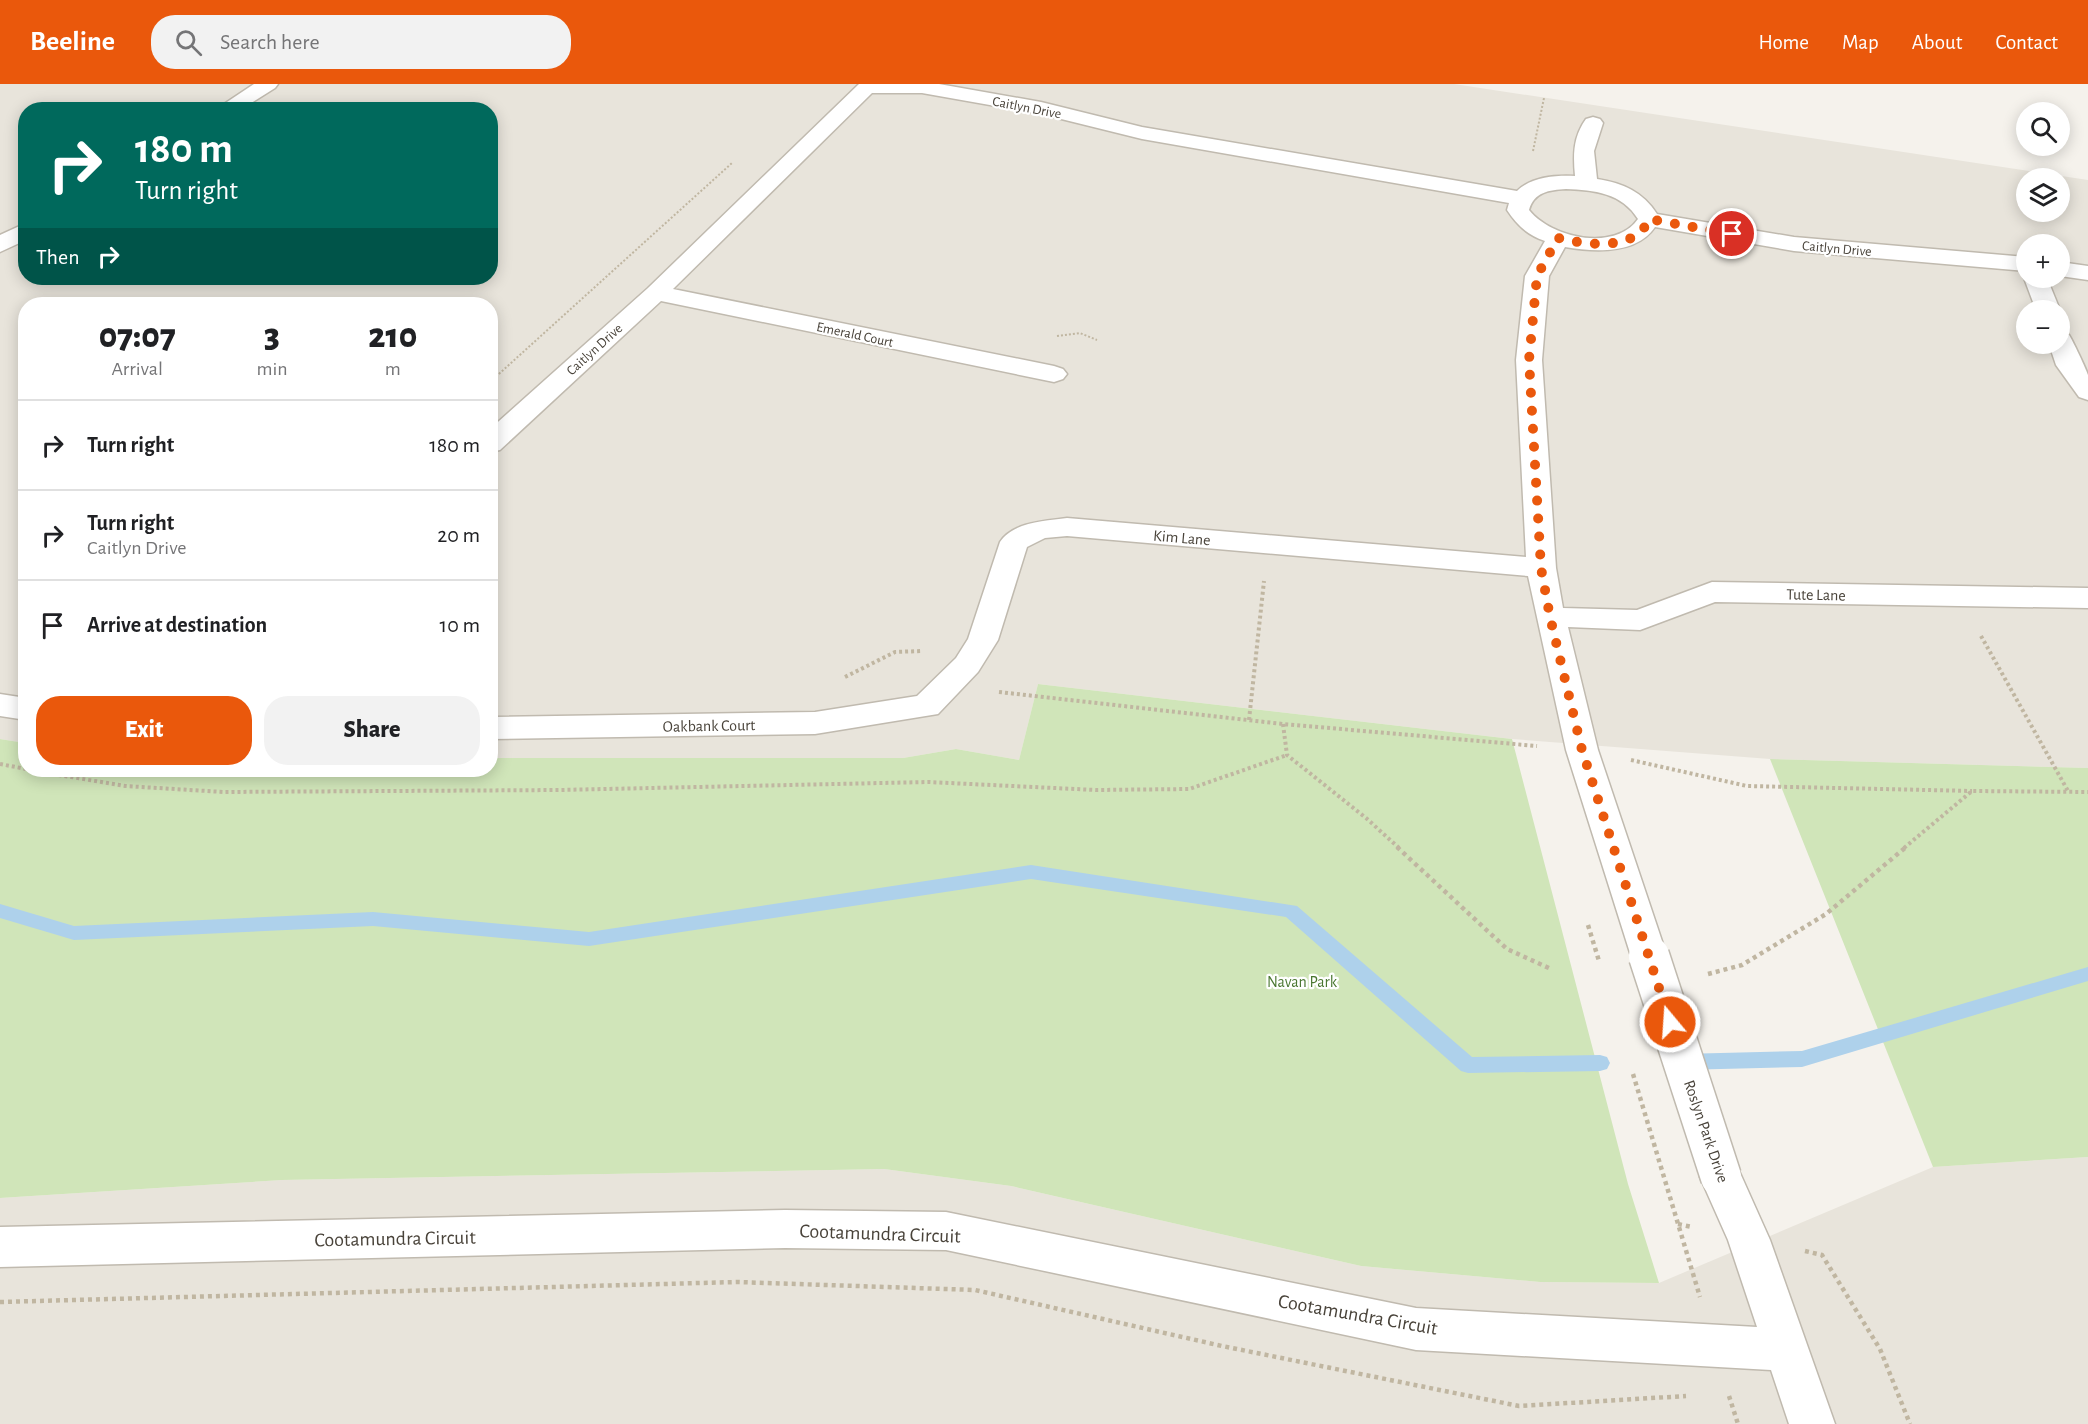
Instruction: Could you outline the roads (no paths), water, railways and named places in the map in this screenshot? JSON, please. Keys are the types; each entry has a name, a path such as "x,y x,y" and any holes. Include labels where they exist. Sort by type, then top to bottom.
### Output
{"street":[{"path":"238,102 268,84"},
{"name":"Caitlyn Drive","path":"498,437 656,293 867,87 922,87 1041,108 1143,133 1520,198"},
{"path":"1587,183 1583,151 1593,123"},
{"path":"1587,183 1628,195 1642,205 1649,219 1645,229 1634,237 1616,242 1594,244 1558,238 1539,231 1525,221 1518,210 1520,198 1530,189 1546,184 1587,183"},
{"name":"Caitlyn Drive","path":"1649,219 1794,244 2016,263"},
{"path":"0,245 18,235"},
{"name":"Roslyn Park Drive","path":"1558,238 1537,276 1529,360 1541,568 1550,617 1582,750 1721,1177 1749,1240 1812,1424"},
{"path":"2070,270 2088,273"},
{"name":"Emerald Court","path":"656,293 1054,374"},
{"path":"2065,354 2069,365 2088,392"},
{"name":"Kim Lane","path":"927,706 967,665 982,640 1014,542 1039,530 1067,527 1541,568"},
{"name":"Tute Lane","path":"1550,617 1640,620 1712,592 2088,598"},
{"path":"0,705 18,708"},
{"name":"Oakbank Court","path":"498,728 814,723 927,706"},
{"name":"Cootamundra Circuit","path":"0,1247 785,1229 946,1231 1416,1329 1787,1350"}],"waterway":[{"path":"0,911 74,933 373,919 589,939 1031,872 1291,911 1468,1065 1600,1063"},
{"path":"1681,1062 1802,1059 2088,974"}],"park label":[{"name":"Navan Park","path":"1302,981"}]}
